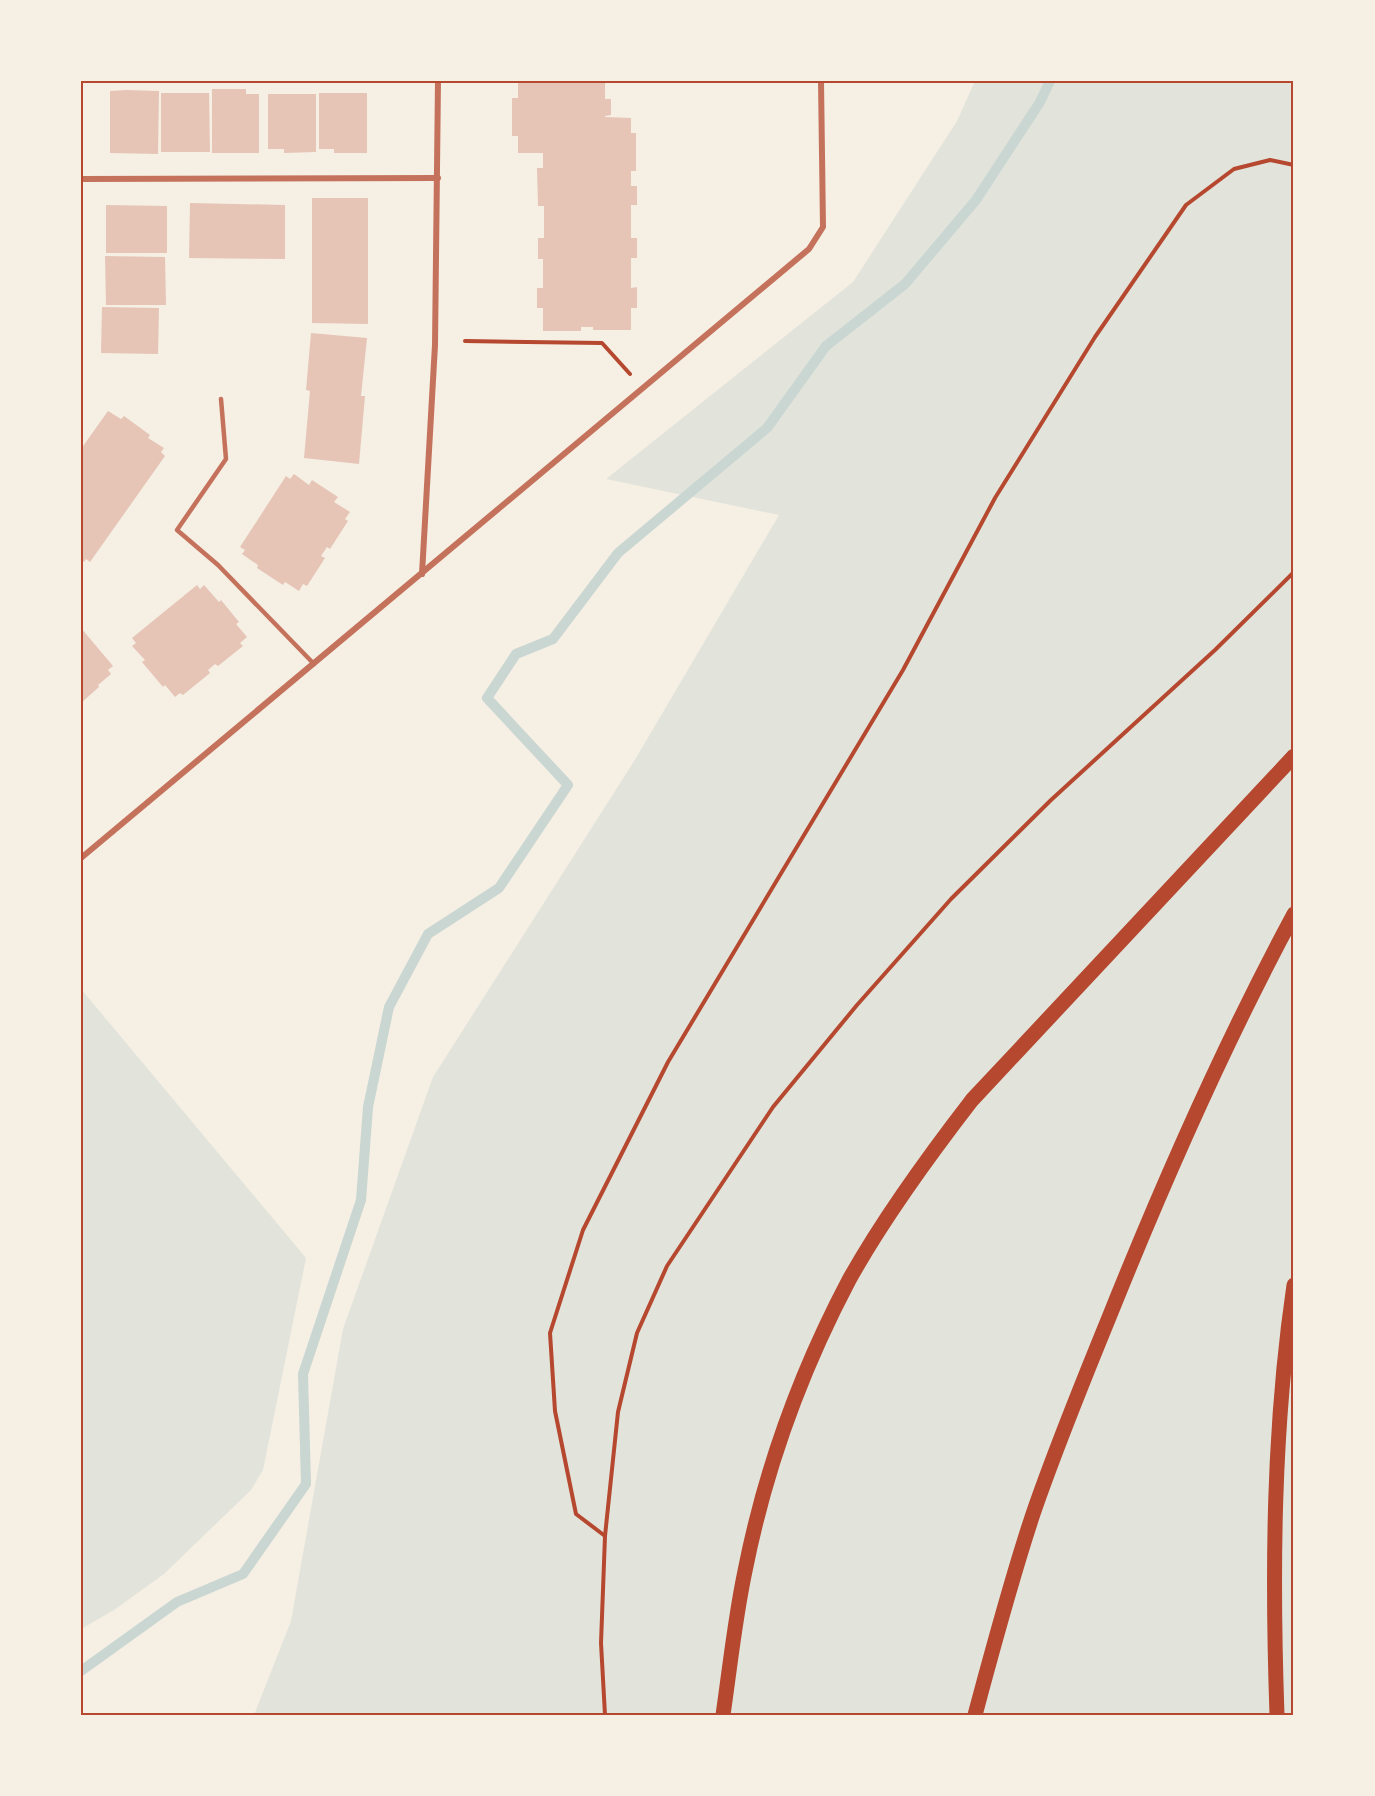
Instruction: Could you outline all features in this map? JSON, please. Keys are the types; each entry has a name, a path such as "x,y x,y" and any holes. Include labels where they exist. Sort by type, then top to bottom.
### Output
{"main road":[{"path":"723,1715 745,1571 766,1486 792,1405 810,1362 844,1290 871,1243 945,1135 972,1100 1294,756"},
{"path":"975,1715 1003,1611 1034,1512 1089,1365 1181,1144 1245,1009 1294,914"},
{"path":"1277,1715 1274,1582 1275,1488 1282,1386 1294,1285"}],"street":[{"path":"422,574 435,345 438,81"},
{"path":"82,855 422,574 809,249 823,227 821,81"},
{"path":"81,179 438,178"}],"lane":[{"path":"221,399 226,459 177,530 218,565 314,664"}],"path":[{"path":"605,1536 576,1514 555,1411 550,1333 583,1230 668,1062 903,670 996,498 1095,337 1186,205 1234,169 1270,160 1294,165"},
{"path":"465,341 602,343 642,389"},
{"path":"605,1715 601,1643 605,1536 618,1412 637,1333 667,1266 773,1107 857,1005 951,899 1051,800 1215,650 1294,572"}],"shaded area":[{"path":"975,81 1294,81 1294,1715 254,1715 291,1621 343,1329 433,1077 636,758 779,515 606,479 853,282 957,121"},
{"path":"81,989 306,1258 263,1470 251,1490 164,1574 114,1610 81,1629"}],"building":[{"path":"518,81 605,81 605,99 611,99 611,115 605,117 631,118 631,133 636,133 636,171 631,171 631,186 637,186 637,205 631,205 631,238 637,238 637,258 631,258 631,288 637,287 637,308 631,308 631,330 593,330 593,327 581,327 581,331 543,331 543,308 537,308 537,288 543,288 543,259 538,259 538,238 544,238 544,206 538,206 537,168 543,168 543,153 518,153 518,136 512,136 512,98 518,98"},
{"path":"212,89 246,89 246,94 259,94 259,153 212,153"},
{"path":"110,91 159,91 158,154 110,153"},
{"path":"161,93 209,93 210,152 161,152"},
{"path":"319,93 367,93 367,153 334,153 334,149 319,149"},
{"path":"268,94 316,94 316,152 284,153 284,149 268,149"},
{"path":"312,198 368,198 368,324 312,323"},
{"path":"190,203 285,205 285,259 189,258"},
{"path":"106,205 167,206 167,253 106,253"},
{"path":"105,256 165,257 166,305 106,305"},
{"path":"102,307 159,308 158,354 101,353"},
{"path":"311,333 367,338 361,396 365,396 359,464 304,458 310,391 306,390"},
{"path":"108,411 121,419 124,416 150,435 148,438 164,448 161,452 165,456 90,562 86,559 84,562 81,559 81,449"},
{"path":"294,474 309,485 312,480 338,497 334,502 350,512 345,519 348,521 330,549 327,547 321,556 325,558 307,586 303,584 299,591 285,582 283,585 257,568 258,565 242,554 245,550 240,547 286,476 290,479"},
{"path":"197,585 200,589 204,585 219,602 221,600 239,622 236,624 247,637 240,643 243,646 218,666 215,664 208,670 210,673 183,695 180,693 175,697 165,685 163,687 142,662 145,660 132,646 136,643 132,638"},
{"path":"81,628 113,666 108,670 111,674 81,703"}],"waterway":[{"path":"81,1671 177,1602 243,1574 306,1484 303,1374 361,1200 368,1107 389,1007 428,934 499,888 568,785 487,698 516,654 553,639 618,553 767,428 826,346 905,284 976,200 1040,102 1050,81"}]}
